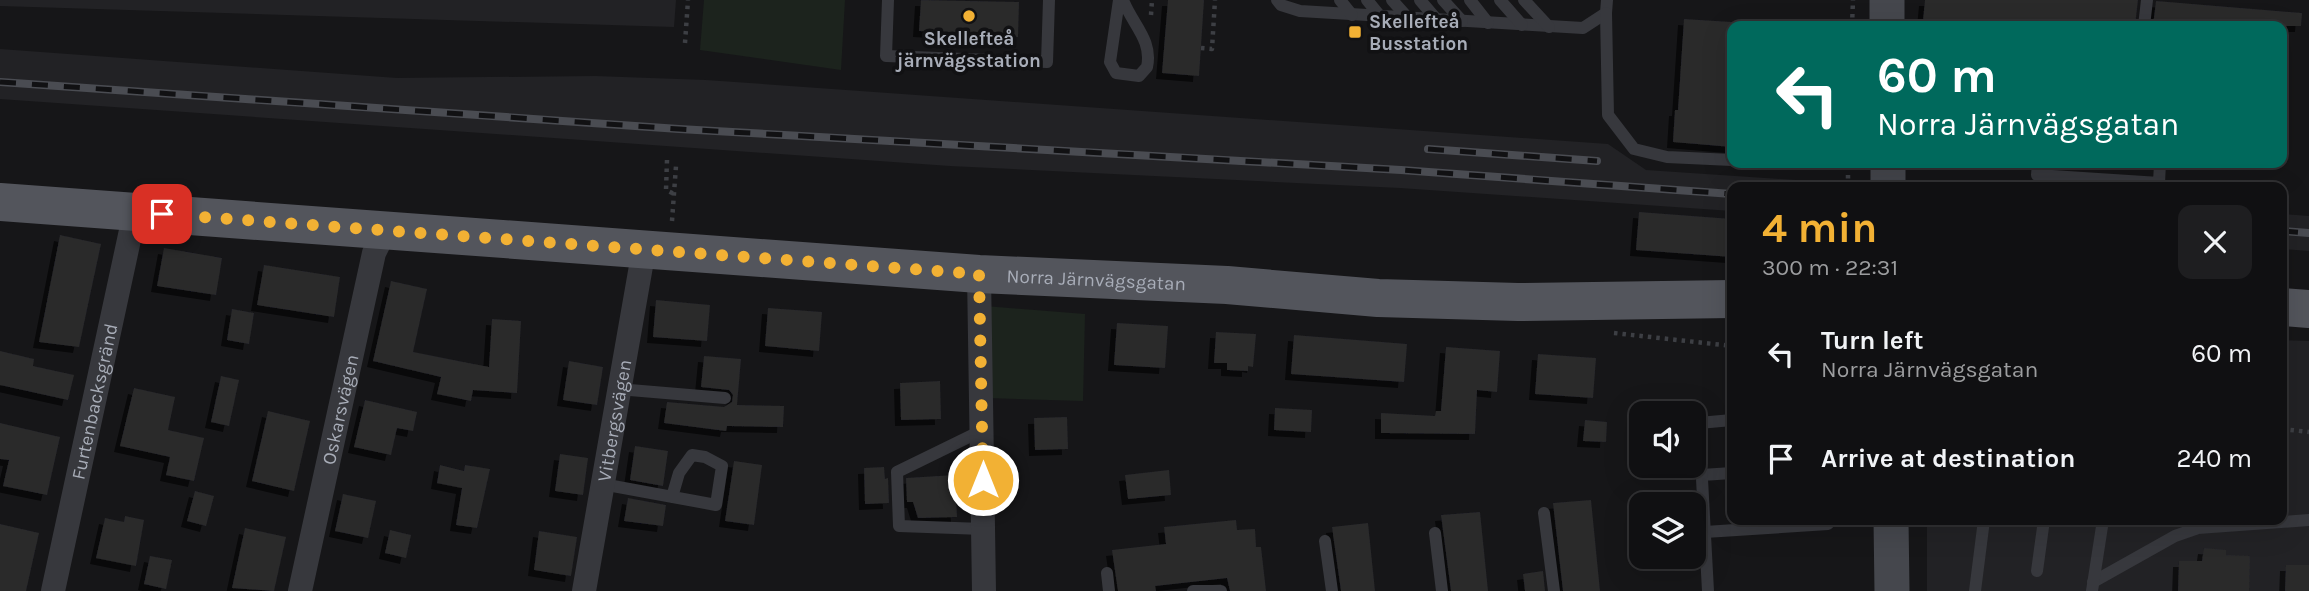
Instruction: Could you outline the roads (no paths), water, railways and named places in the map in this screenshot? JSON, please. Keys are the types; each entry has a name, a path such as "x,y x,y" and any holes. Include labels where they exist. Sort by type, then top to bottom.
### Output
{"main road":[{"path":"1887,0 1887,21"},
{"name":"Norra Järnvägsgatan","path":"0,202 979,274 1227,285 1390,298 1518,303 1727,299"},
{"path":"2287,307 2309,309"},
{"path":"1891,525 1892,591"}],"street":[{"name":"Furtenbacksgränd","path":"53,591 135,212"},
{"name":"Oskarsvägen","path":"300,591 373,253 385,231"},
{"name":"Vitbergsvägen","path":"584,591 643,249"},
{"path":"979,274 984,591"}],"lane":[{"path":"888,0 886,56 1047,62 1049,0"},
{"path":"1121,0 1148,45 1147,67 1139,76 1116,73 1110,62 1121,0"},
{"path":"1277,0 1281,5 1300,11 1583,28 1607,7"},
{"path":"1290,0 1300,11"},
{"path":"1313,0 1324,13"},
{"path":"1340,0 1352,15"},
{"path":"1367,0 1380,16"},
{"path":"1392,0 1408,18"},
{"path":"1420,0 1437,20"},
{"path":"1443,0 1462,21"},
{"path":"1470,0 1488,23"},
{"path":"1500,0 1522,25"},
{"path":"1524,0 1549,27"},
{"path":"2145,21 2147,0"},
{"path":"1607,7 1608,115 1634,149 1667,157 1727,160"},
{"path":"2038,168 2037,175 2144,182"},
{"path":"618,389 724,398"},
{"path":"1706,422 1727,420"},
{"path":"983,430 897,472 899,526 983,529"},
{"path":"602,484 672,497 716,505 722,466 705,457 692,456 679,472 672,497"},
{"path":"1706,475 1727,473"},
{"path":"1544,513 1554,591"},
{"path":"2287,522 2309,520"},
{"path":"1706,532 1813,525"},
{"path":"1975,591 1983,525"},
{"path":"2037,571 2044,525"},
{"path":"2092,587 2102,525"},
{"path":"2092,587 2175,536 2198,528 2240,525"},
{"path":"1435,533 1442,591"},
{"path":"1325,541 1332,591"},
{"path":"1706,552 1708,591"},
{"path":"1107,573 1109,591"},
{"path":"1193,591 1221,591"}],"railway":[{"path":"0,82 679,129 1401,170 1727,194"},
{"path":"1428,149 1597,161"},
{"path":"2287,231 2309,233"}],"place":[{"name":"Skellefteå järnvägsstation","path":"969,16"},
{"name":"Skellefteå Busstation","path":"1355,32"}]}
